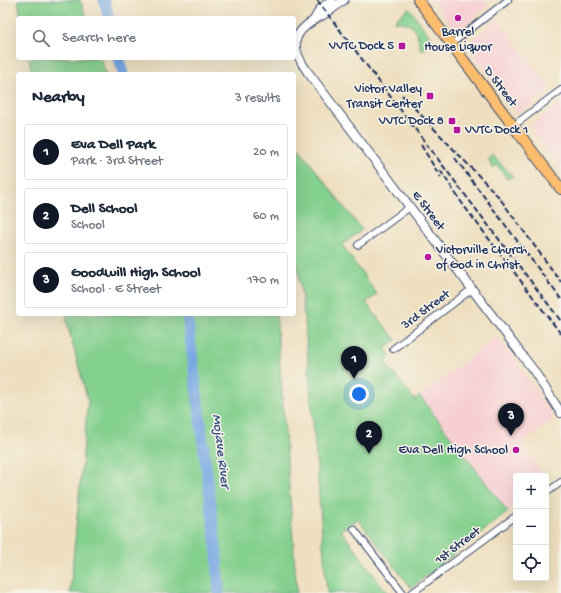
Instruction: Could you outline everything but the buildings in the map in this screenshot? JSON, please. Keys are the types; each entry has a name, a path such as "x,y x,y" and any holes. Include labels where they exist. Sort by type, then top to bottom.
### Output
{"main road":[{"name":"D Street","path":"418,0 561,189"}],"street":[{"path":"296,39 300,31 315,18 320,9 332,0"},
{"path":"315,18 324,15 344,0"},
{"path":"451,44 508,0"},
{"name":"E Street","path":"296,54 300,62 534,371 561,413"},
{"path":"513,126 561,90"},
{"path":"358,245 410,206"},
{"name":"3rd Street","path":"393,349 472,289"},
{"path":"549,491 561,482"},
{"name":"1st Street","path":"412,593 513,518"},
{"path":"354,529 403,593"}],"shaded area":[{"path":"432,0 484,0 489,6 456,32"},
{"path":"498,20 551,89 518,114 466,44"},
{"path":"561,103 561,168 529,127"},
{"path":"497,336 532,384 554,419 521,444 544,473 513,473 513,508 508,512 420,396"}],"green space":[{"path":"18,0 80,0 86,16 21,16"},
{"path":"409,8 434,42 421,51 417,34 414,29 402,22 394,21"},
{"path":"29,60 101,60 105,72 32,72"},
{"path":"296,145 362,230 342,245 377,294 366,303 396,340 385,348 391,356 384,362 415,400 420,396 508,512 411,588 358,519 341,530 387,593 327,593 305,323 296,257"},
{"path":"493,156 513,176 507,179 497,165 493,168 488,159"},
{"path":"67,316 276,316 297,593 70,593 88,401 67,323"}],"waterway":[{"name":"Mojave River","path":"104,0 108,16"},
{"name":"Mojave River","path":"120,60 122,72"},
{"name":"Mojave River","path":"187,316 217,554 219,593"}],"railway":[{"path":"317,0 561,321"},
{"path":"402,95 498,196 561,282"},
{"path":"421,145 441,178"},
{"path":"455,158 561,299"},
{"path":"440,170 464,206 561,334"}],"place":[{"name":"Barrel House Liquor","path":"458,18"},
{"name":"VVTC Dock 5","path":"402,46"},
{"name":"Victor Valley Transit Center","path":"430,96"},
{"name":"VVTC Dock 8","path":"452,121"},
{"name":"VVTC Dock 1","path":"457,130"},
{"name":"Victorville Church of God in Christ","path":"428,257"},
{"name":"Eva Dell Park","path":"354,379"},
{"name":"Goodwill High School","path":"511,436"},
{"name":"Eva Dell High School","path":"516,450"},
{"name":"Dell School","path":"369,454"}]}
